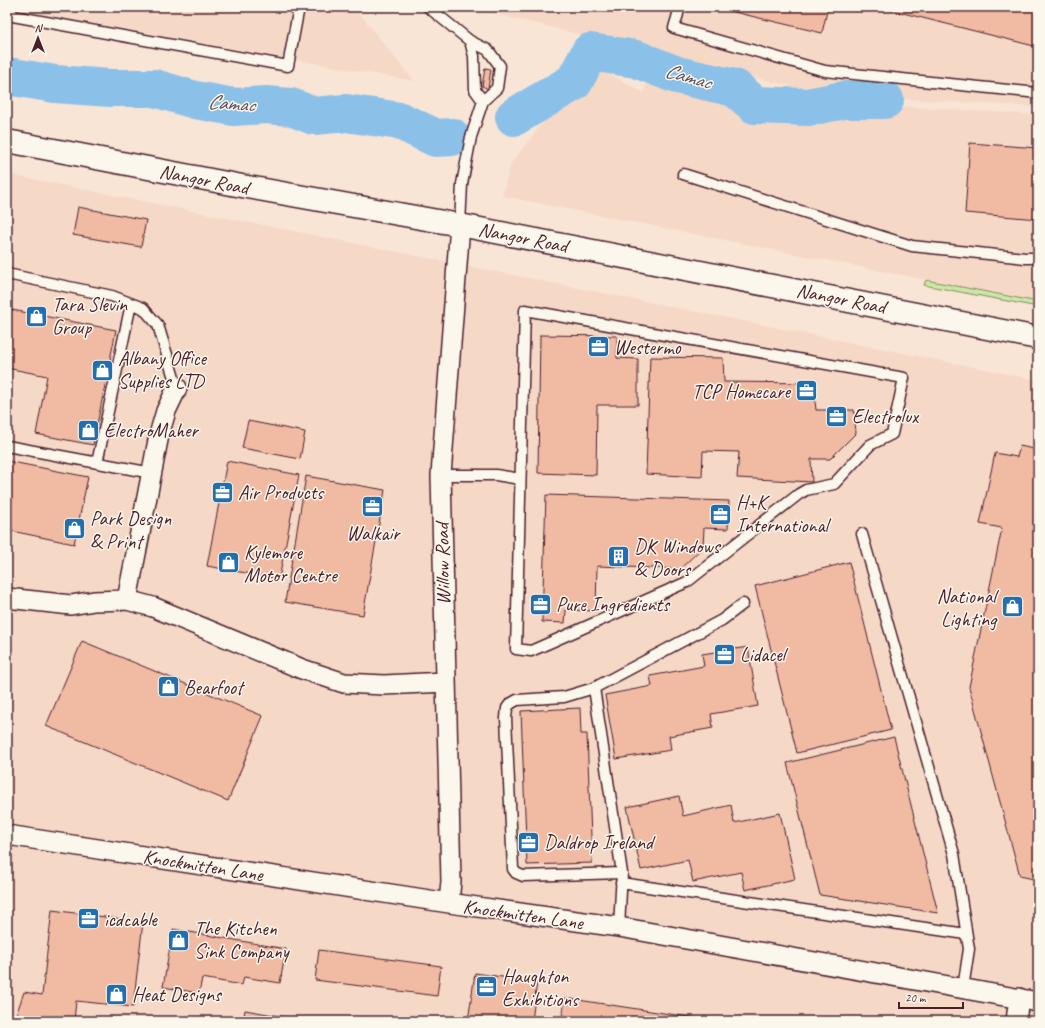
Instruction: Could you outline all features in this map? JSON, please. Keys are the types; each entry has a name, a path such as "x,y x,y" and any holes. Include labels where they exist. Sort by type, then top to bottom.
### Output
{"main road":[{"name":"Nangor Road","path":"7,141 242,186 460,225 1038,338"}],"street":[{"name":"Willow Road","path":"449,903 451,880 441,475 460,225"},
{"path":"127,600 159,435 166,411 177,388"},
{"path":"7,598 71,604 127,600 153,607 302,669 344,682 384,685 445,682"},
{"name":"Knockmitten Lane","path":"7,837 619,927 1038,1002"},
{"path":"1016,1021 1018,998"}],"lane":[{"path":"9,7 13,16 288,66 299,7"},
{"path":"428,7 470,41 488,50 500,66 497,88 483,101 471,137 462,184 460,225"},
{"path":"680,7 674,28 825,71 1038,93"},
{"path":"470,41 474,56 475,90 483,101"},
{"path":"683,174 912,246 1025,258 1038,258"},
{"path":"7,274 112,296 143,308 158,325 177,388"},
{"path":"97,463 131,304"},
{"path":"525,310 904,378 892,434 870,445 834,484 828,487 806,490 799,494 687,582 531,651 516,649 520,479 525,310"},
{"path":"7,446 152,474"},
{"path":"441,475 496,475 520,479"},
{"path":"862,534 954,854 969,949 963,988"},
{"path":"744,604 722,620 594,688 564,697 517,700 510,704 507,708 513,869 516,873 523,876 622,878 966,934"},
{"path":"594,688 622,878 619,927"}],"shaded area":[{"path":"354,7 414,81 7,8"},
{"path":"477,7 1038,7 1038,107 822,94 480,10"},
{"path":"590,63 644,93 647,79 846,119 882,119 883,105 1038,115 1038,302 502,196 511,163"},
{"path":"7,174 1038,380 1038,1021 7,1021"}],"green space":[{"path":"926,280 1038,302 1038,307 924,285"}],"building":[{"path":"731,7 828,7 822,33 730,11"},
{"path":"879,7 1038,7 1038,47"},
{"path":"485,68 491,69 488,89 482,86"},
{"path":"970,143 1038,148 1038,219 965,213"},
{"path":"78,207 146,220 141,247 73,235"},
{"path":"7,309 116,330 93,445 36,434 47,376 7,368"},
{"path":"540,335 617,336 617,358 638,359 638,405 597,405 596,475 538,473"},
{"path":"650,357 723,358 724,382 813,383 816,410 854,410 856,433 830,459 811,459 812,482 737,478 739,452 703,451 702,477 646,474"},
{"path":"248,421 305,432 300,459 242,448"},
{"name":"National Lighting","path":"1020,446 1038,450 1038,880 1020,876 969,687 1002,528 980,524 995,453 1017,457"},
{"path":"7,461 88,477 74,544 7,530"},
{"path":"227,461 299,475 279,579 207,566"},
{"path":"306,476 385,490 363,615 285,602"},
{"name":"DK Windows & Doors","path":"546,495 729,501 728,529 704,528 703,547 680,569 597,566 596,611 566,610 565,623 542,622"},
{"path":"849,562 891,730 797,753 755,586"},
{"path":"82,641 263,716 228,801 46,726"},
{"path":"748,647 758,706 711,714 713,728 669,736 671,750 616,759 605,695 652,686 650,676 704,666 702,654"},
{"path":"580,708 581,734 587,734 592,863 527,865 521,711"},
{"path":"894,737 938,913 820,895 787,763"},
{"path":"679,796 683,816 731,805 734,823 780,813 795,879 745,890 741,872 693,882 688,860 641,870 627,807"},
{"path":"52,910 143,922 133,1007 76,1001 74,1021 14,1021 24,992 42,995"},
{"path":"173,929 286,949 280,983 244,977 242,985 202,978 199,993 163,987"},
{"path":"319,950 441,966 437,996 315,980"},
{"path":"475,973 537,982 532,1021 468,1021"},
{"path":"565,998 716,1021 562,1021"},
{"path":"245,1010 308,1021 243,1021"}],"waterway":[{"name":"Camac","path":"514,117 574,82 590,52 636,59 677,75 735,88 755,105 808,107 844,100 885,100"},
{"name":"Camac","path":"7,76 55,84 110,88 154,88 195,100 234,107 266,105 291,107 314,116 346,113 400,121 436,138 452,137"}],"place":[{"name":"Tara Slevin Group","path":"36,316"},
{"name":"Westermo","path":"599,347"},
{"name":"Albany Office Supplies LTD","path":"102,370"},
{"name":"TCP Homecare","path":"806,391"},
{"name":"Electrolux","path":"836,416"},
{"name":"ElectroMaher","path":"89,430"},
{"name":"Air Products","path":"222,492"},
{"name":"Walkair","path":"373,507"},
{"name":"H+K International","path":"721,514"},
{"name":"Park Design & Print","path":"75,529"},
{"name":"DK Windows & Doors","path":"619,557"},
{"name":"Kylemore Motor Centre","path":"229,563"},
{"name":"Pure Ingredients","path":"541,604"},
{"name":"National Lighting","path":"1012,607"},
{"name":"Lidacel","path":"724,654"},
{"name":"Bearfoot","path":"169,687"},
{"name":"Daldrop Ireland","path":"528,842"},
{"name":"icdcable","path":"88,919"},
{"name":"The Kitchen Sink Company","path":"179,940"},
{"name":"Haughton Exhibitions","path":"487,987"},
{"name":"Heat Designs","path":"117,994"}]}
